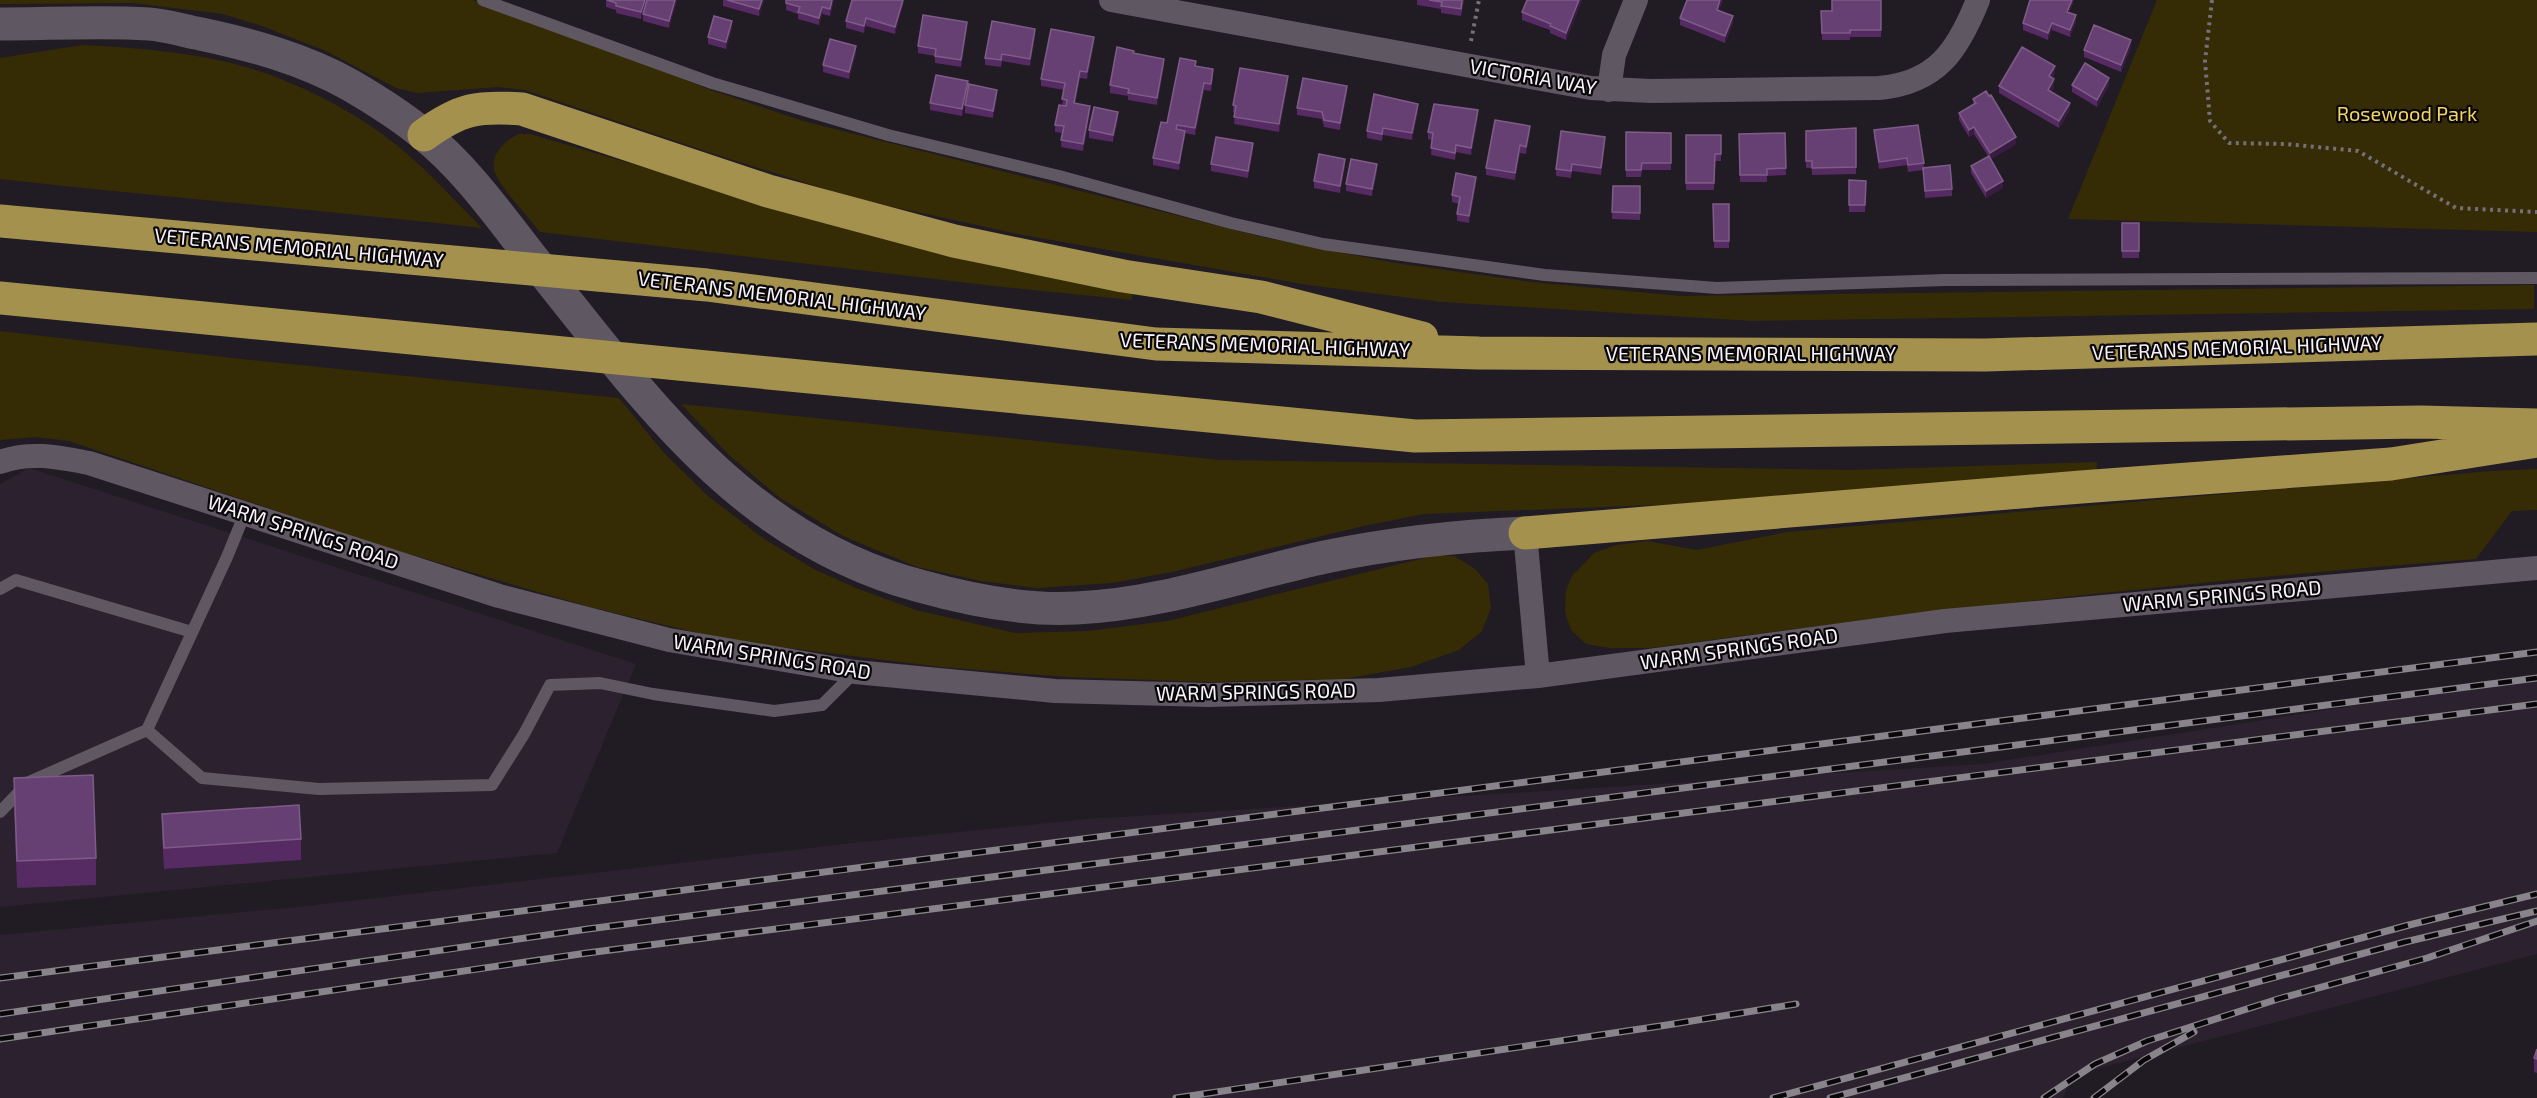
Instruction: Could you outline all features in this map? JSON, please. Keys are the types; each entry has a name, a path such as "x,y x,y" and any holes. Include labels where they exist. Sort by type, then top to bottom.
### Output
{"highway":[{"path":"424,135 446,118 466,111 490,107 522,109 768,191 954,241 1123,276 1261,297 1479,352"},
{"name":"VETERANS MEMORIAL HIGHWAY","path":"0,221 707,285 1156,344 1479,352 1985,355 2537,339"},
{"path":"0,298 1415,436 2421,422 2537,424"},
{"path":"1525,533 2069,488 2391,465 2537,441"}],"main road":[{"path":"0,24 153,24 246,44 297,61 349,85 424,135 471,182 663,419 705,463 748,500 830,552 874,572 972,599 1025,606 1072,608 1119,604 1176,595 1321,558 1400,542 1457,536 1525,533"}],"street":[{"name":"VICTORIA WAY","path":"1112,0 1609,90 1893,87 1918,79 1935,69 1950,55 1965,33 1978,0"},
{"path":"1609,90 1614,55 1635,0"},
{"name":"WARM SPRINGS ROAD","path":"0,462 42,454 89,463 499,596 669,640 855,672 1055,691 1209,695 1379,690 1538,676 1945,621 2537,568"},
{"path":"1525,533 1538,676"}],"lane":[{"path":"483,0 712,82 888,135 1323,244 1545,275 1717,288 1945,280 2537,278"},
{"path":"0,812 28,782 147,730 245,513"},
{"path":"0,589 16,580 192,632"},
{"path":"147,730 202,778 319,789 492,785 524,734 550,685 600,683 653,694 774,711 822,705 855,672"}],"path":[{"path":"1471,41 1479,0"},
{"path":"2212,0 2205,61 2210,121 2229,143 2286,144 2358,151 2456,208 2537,212"}],"shaded area":[{"path":"29,468 636,664 557,853 0,907 0,484"},
{"path":"2537,677 2537,954 2073,1075 2063,1098 0,1098 0,935 297,907 861,842 1087,819 1982,764"}],"green space":[{"path":"0,0 472,0 578,37 708,89 803,121 1266,238 1395,263 1532,282 1681,296 2534,285 2534,309 1753,321 1442,302 1308,285 1023,235 857,199 705,151 525,90 498,87 417,93 396,88 326,51 262,26 223,14 133,3 0,4"},
{"name":"Rosewood Park","path":"2157,0 2537,0 2537,232 2068,219"},
{"path":"82,45 145,49 231,63 277,77 321,97 363,121 396,144 482,228 0,179 0,58"},
{"path":"519,134 530,134 755,200 1133,286 1132,300 994,286 540,232 505,189 494,168 499,150 508,140"},
{"path":"0,331 241,359 619,398 664,453 708,496 764,539 814,569 856,588 916,610 1015,633 1088,631 1167,621 1437,555 1454,556 1475,569 1488,584 1491,608 1482,631 1459,650 1411,667 1344,679 1209,682 1068,677 941,667 731,641 586,606 378,545 69,441 35,437 0,440"},
{"path":"681,404 1220,460 1851,470 2097,462 2096,476 1760,501 1424,514 1359,527 1172,572 1112,583 1037,588 981,581 917,567 843,536 780,498 729,455"},
{"path":"2537,469 2537,510 2512,511 2476,559 2062,598 1856,621 1650,648 1610,648 1586,644 1571,630 1565,612 1566,590 1572,576 1594,553 1616,545 1647,541 1697,550 1787,532 2491,471"}],"building":[{"path":"607,0 645,0 641,12 616,6 616,3"},
{"path":"647,0 675,0 669,21 643,14"},
{"path":"727,0 762,0 759,9"},
{"path":"786,0 832,0 830,9 822,7 819,18 798,12 800,7 786,3"},
{"path":"852,0 903,0 895,27 866,18 864,26 846,21"},
{"path":"1429,0 1462,0 1461,9 1441,6 1442,2"},
{"path":"1527,0 1579,0 1566,33 1522,12"},
{"path":"1687,0 1720,0 1717,10 1733,16 1725,36 1680,18"},
{"path":"1832,0 1881,0 1881,30 1822,33 1821,11 1832,11"},
{"path":"2030,0 2072,0 2067,12 2076,15 2070,30 2052,23 2048,33 2023,23"},
{"path":"923,15 967,22 961,60 935,56 936,49 918,46"},
{"path":"714,16 732,21 726,42 708,37"},
{"path":"992,21 1035,29 1030,59 1002,54 1001,60 985,58"},
{"path":"2094,25 2131,40 2121,65 2084,50"},
{"path":"1051,29 1094,37 1087,72 1080,71 1074,103 1090,106 1083,144 1061,140 1064,126 1055,125 1059,105 1066,106 1067,100 1062,99 1065,83 1041,79"},
{"path":"830,39 856,46 849,72 823,65"},
{"path":"1117,47 1134,51 1133,53 1164,59 1157,98 1128,93 1129,89 1110,85"},
{"path":"2022,47 2055,66 2049,76 2054,79 2048,90 2070,103 2059,121 1999,86"},
{"path":"1180,58 1196,61 1195,66 1213,69 1211,84 1204,83 1195,128 1177,125 1176,129 1185,131 1179,163 1153,158 1161,122 1167,123"},
{"path":"2085,63 2109,78 2097,100 2072,85"},
{"path":"1240,68 1288,76 1279,124 1234,117 1236,106 1233,105"},
{"path":"936,75 968,81 962,109 930,103"},
{"path":"1303,78 1347,86 1340,123 1324,120 1322,112 1297,108"},
{"path":"969,84 997,90 993,111 965,105"},
{"path":"1986,91 1989,96 1991,95 2016,137 1990,153 1974,127 1969,130 1959,113 1976,103 1973,99"},
{"path":"1374,94 1418,104 1412,133 1383,128 1382,134 1367,131"},
{"path":"1434,104 1478,110 1471,148 1456,145 1455,153 1431,148 1433,133 1428,132"},
{"path":"1094,107 1118,112 1113,135 1089,130"},
{"path":"1495,120 1530,126 1526,147 1520,145 1515,173 1486,168"},
{"path":"1918,125 1924,163 1908,165 1907,158 1879,162 1874,130"},
{"path":"1856,128 1856,167 1812,168 1812,161 1806,161 1806,131"},
{"path":"1561,131 1605,137 1601,168 1572,164 1571,171 1556,169"},
{"path":"1626,132 1671,133 1671,163 1642,163 1641,170 1626,170"},
{"path":"1785,133 1786,168 1767,169 1767,175 1740,175 1739,134"},
{"path":"1686,135 1721,135 1721,154 1715,154 1714,183 1686,183"},
{"path":"1216,137 1253,143 1248,171 1211,164"},
{"path":"1319,154 1345,159 1340,186 1314,181"},
{"path":"1989,156 2003,181 1986,191 1971,166"},
{"path":"1351,159 1377,164 1372,189 1346,184"},
{"path":"1950,165 1952,189 1925,191 1923,168"},
{"path":"1456,173 1476,177 1469,216 1457,214 1460,197 1452,195"},
{"path":"1849,180 1866,181 1865,205 1849,205"},
{"path":"1613,186 1640,186 1640,213 1612,212"},
{"path":"1713,204 1729,204 1729,241 1714,241"},
{"path":"2122,223 2139,223 2139,251 2122,251"},
{"path":"93,775 96,858 17,861 14,778"},
{"path":"299,805 301,839 164,848 162,814"}],"railway":[{"path":"0,978 2537,652"},
{"path":"0,1014 588,929 2537,678"},
{"path":"0,1039 587,953 2537,704"},
{"path":"1773,1098 2409,925 2537,894"},
{"path":"1830,1098 2405,942 2537,911"},
{"path":"2044,1098 2095,1064 2147,1041 2278,999 2427,958 2537,921"},
{"path":"1176,1098 1796,1004"},
{"path":"2094,1098 2144,1060 2194,1032"}]}
